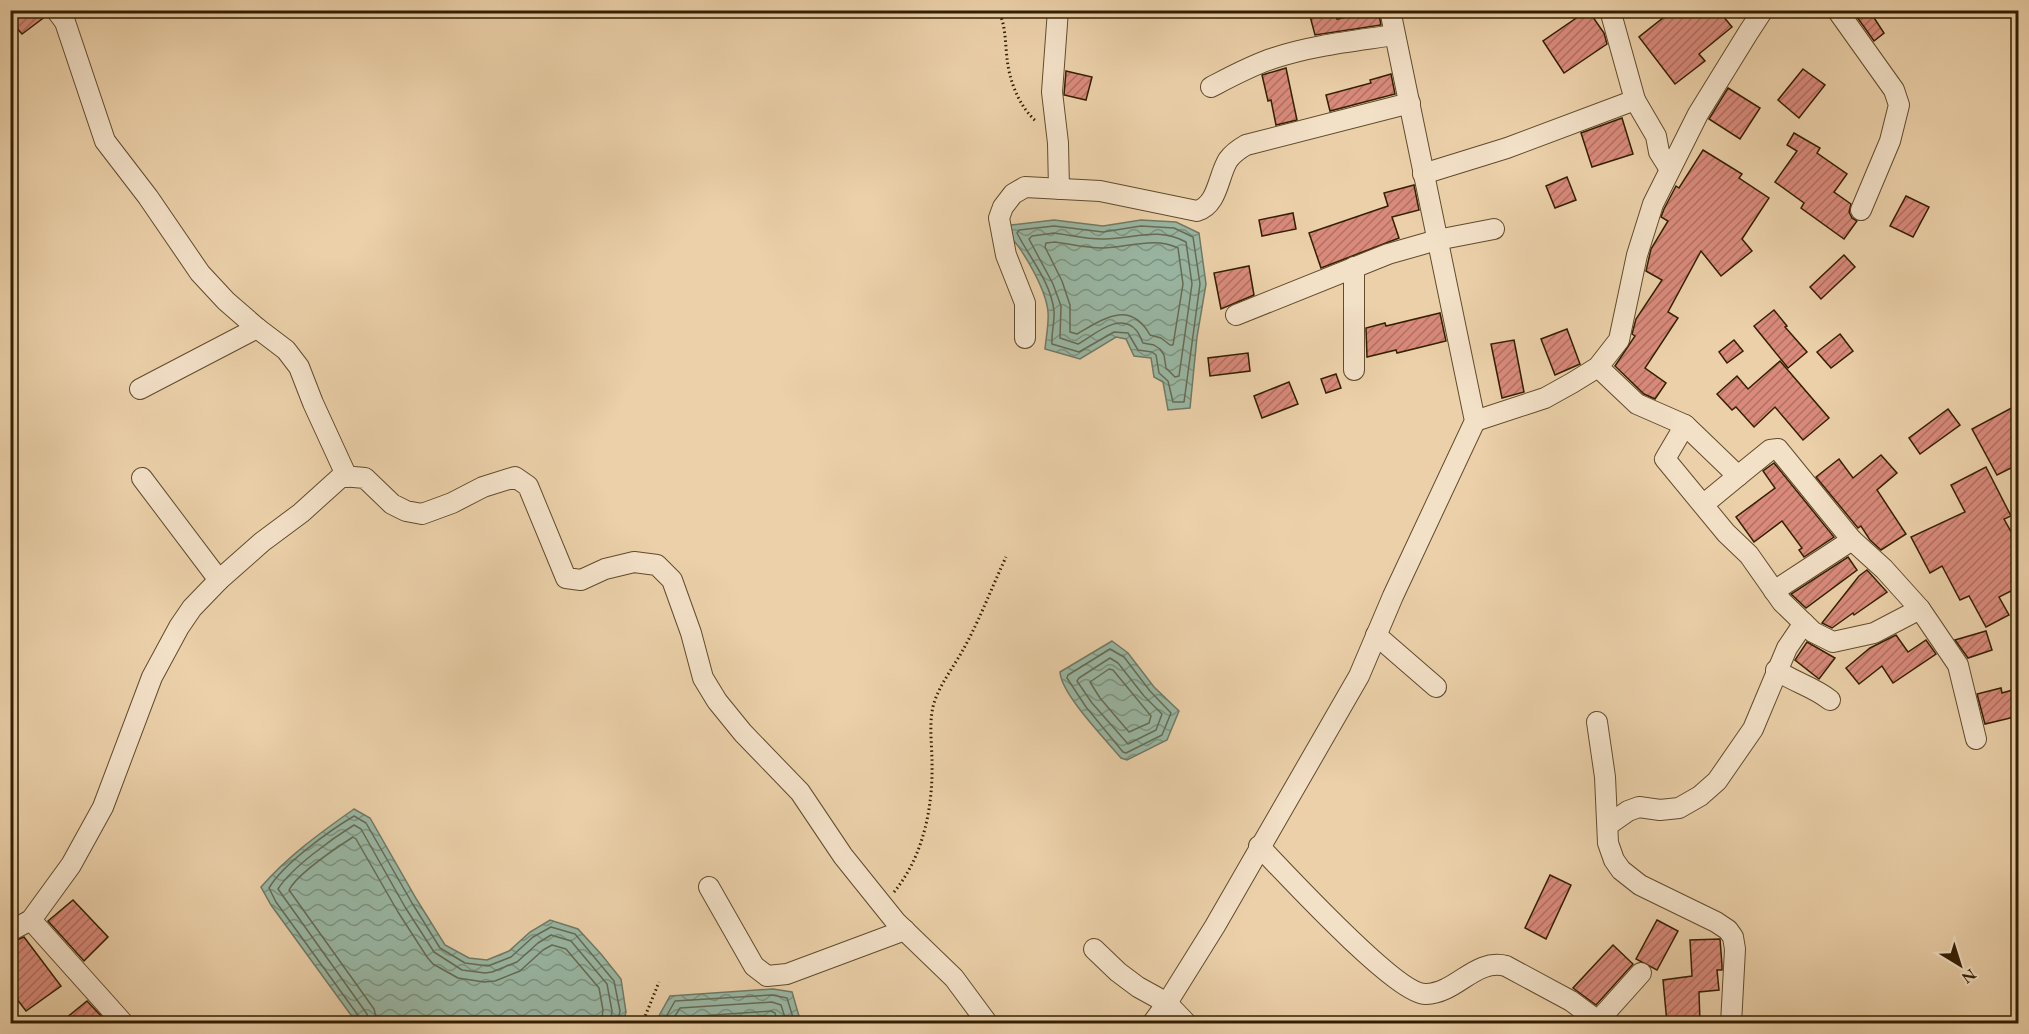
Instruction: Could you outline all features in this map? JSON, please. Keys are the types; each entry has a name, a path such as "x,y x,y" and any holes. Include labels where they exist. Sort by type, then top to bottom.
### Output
{"street":[{"path":"56,10 65,21 105,141 148,197 200,273 226,302 286,350 299,367 347,477"},
{"path":"1058,10 1052,92 1059,189"},
{"path":"1152,1023 1215,926 1259,846 1296,788 1359,676 1475,421 1390,10"},
{"path":"1610,10 1635,100 1656,136 1659,152 1669,168"},
{"path":"1475,421 1545,398 1598,367 1619,340 1637,255 1653,204 1698,114 1763,10"},
{"path":"1837,10 1894,90 1899,105 1890,141 1861,210"},
{"path":"1211,87 1248,67 1276,57 1394,35"},
{"path":"1423,174 1507,148 1635,100"},
{"path":"1025,338 1025,303 1006,255 999,218 1012,194 1026,187 1100,191 1197,211 1204,209 1213,198 1230,158 1246,145 1410,103"},
{"path":"1236,315 1388,254 1437,240 1494,229"},
{"path":"1354,267 1354,370"},
{"path":"140,389 257,328"},
{"path":"1598,367 1637,404 1685,425 1738,476"},
{"path":"1685,425 1665,459 1726,533 1749,555 1782,602 1813,632 1833,642 1874,633 1920,609"},
{"path":"1704,504 1770,450 1778,449 1852,540 1884,569 1920,609 1958,665 1976,739"},
{"path":"10,931 32,920 71,865 103,807 152,676 178,627 219,580 342,476 364,478 392,504 406,511 422,514 452,503 483,487 515,477 528,486 566,578 581,580 605,569 634,562 657,565 672,580 691,633 703,678 717,701 743,733 800,792 843,856 896,922 954,978 988,1023"},
{"path":"142,478 219,580"},
{"path":"1774,591 1852,540"},
{"path":"1608,825 1628,811 1640,807 1660,810 1679,808 1700,796 1717,782 1753,729 1776,670 1787,648 1804,623"},
{"path":"1376,635 1436,687"},
{"path":"1776,670 1820,692 1830,700"},
{"path":"1597,722 1605,777 1608,843 1614,860 1621,870 1640,885 1728,930 1733,937 1735,949 1731,1023"},
{"path":"1259,846 1305,895 1374,960 1411,990 1424,994 1443,990 1485,965 1497,963 1571,1000 1600,1022 1641,973"},
{"path":"709,887 754,966 767,976 776,977 787,974 905,930"},
{"path":"32,920 124,1023"},
{"path":"1094,949 1138,987 1167,1003 1187,1023"}],"path":[{"path":"998,10 1005,28 1010,77 1020,99 1033,118 1057,139"},
{"path":"884,905 903,881 921,842 929,807 932,774 931,716 935,699 964,648 1006,557"},
{"path":"642,1023 659,982"}],"water":[{"path":"1054,220 1103,226 1141,220 1176,222 1199,233 1206,284 1197,337 1190,408 1168,410 1163,382 1154,377 1151,358 1134,356 1126,339 1116,337 1080,359 1045,349 1048,317 1043,292 1026,259 1007,233 1011,225"},
{"path":"1112,641 1128,653 1154,687 1179,711 1167,740 1127,760 1121,758 1095,729 1068,692 1060,672"},
{"path":"354,809 370,818 445,945 469,958 487,960 509,951 530,932 550,920 578,929 621,979 626,1012 623,1023 358,1024 271,905 261,887 293,855"},
{"path":"773,989 792,992 801,1023 655,1023 670,996"}],"building":[{"path":"10,10 44,10 46,16 22,34 10,20"},
{"path":"1335,10 1337,19 1378,10 1381,25 1315,35 1310,16"},
{"path":"1588,10 1604,33 1607,44 1564,73 1543,41"},
{"path":"1673,10 1718,10 1732,27 1699,54 1705,61 1675,84 1639,37"},
{"path":"1852,10 1869,10 1884,33 1874,41"},
{"path":"1286,68 1297,120 1276,125 1271,100 1268,101 1262,75"},
{"path":"1803,69 1825,85 1799,118 1778,100"},
{"path":"1066,71 1092,77 1086,100 1064,95"},
{"path":"1391,74 1395,94 1330,111 1326,95 1371,83 1370,80"},
{"path":"1728,88 1760,108 1740,139 1709,119"},
{"path":"1622,118 1633,154 1592,167 1581,133"},
{"path":"1794,133 1820,148 1817,153 1847,174 1834,192 1851,204 1849,212 1857,221 1844,239 1801,208 1804,203 1775,182 1797,151 1787,145"},
{"path":"1703,150 1742,174 1739,178 1769,198 1742,239 1752,251 1721,276 1701,251 1668,312 1678,318 1645,368 1666,383 1655,399 1644,394 1615,366 1635,336 1632,334 1636,319 1662,280 1646,271 1651,249 1668,221 1661,217 1664,209 1676,186 1679,188"},
{"path":"1567,177 1576,200 1555,208 1546,186"},
{"path":"1414,185 1419,210 1392,217 1399,238 1321,268 1309,233 1388,206 1384,193"},
{"path":"1906,196 1929,207 1913,237 1890,226"},
{"path":"1293,213 1296,229 1262,236 1259,220"},
{"path":"1844,255 1855,267 1821,299 1810,287"},
{"path":"1249,266 1254,295 1221,309 1214,273"},
{"path":"1774,310 1787,326 1785,327 1807,352 1788,368 1754,326"},
{"path":"1440,313 1446,341 1397,353 1396,350 1367,357 1366,328 1385,323 1386,326"},
{"path":"1567,329 1580,364 1555,375 1541,339"},
{"path":"1840,334 1853,351 1831,368 1817,352"},
{"path":"1514,340 1524,392 1502,398 1491,344"},
{"path":"1734,340 1743,351 1727,363 1719,352"},
{"path":"1248,353 1250,371 1210,376 1208,358"},
{"path":"1780,361 1829,418 1803,440 1775,407 1754,427 1736,407 1732,410 1717,394 1737,376 1748,389"},
{"path":"1336,374 1341,388 1326,393 1321,379"},
{"path":"1289,382 1298,404 1262,418 1254,396"},
{"path":"2019,404 2019,464 1997,475 1972,429"},
{"path":"1948,409 1960,425 1920,454 1909,438"},
{"path":"1881,455 1897,473 1877,490 1906,534 1881,550 1870,540 1861,526 1858,528 1816,477 1839,459 1853,478"},
{"path":"1774,463 1834,537 1804,557 1799,550 1802,548 1782,521 1754,542 1736,517 1775,488 1763,471"},
{"path":"1986,467 2011,516 2004,519 2019,546 2019,587 1999,597 2009,615 1986,627 1969,596 1960,600 1942,566 1930,573 1911,537 1965,512 1951,485"},
{"path":"1848,557 1857,570 1806,608 1791,594"},
{"path":"1867,570 1887,592 1832,628 1822,623 1859,576"},
{"path":"1986,631 1992,650 1968,658 1955,640"},
{"path":"1896,635 1908,652 1926,640 1936,654 1893,683 1882,666 1859,684 1846,668 1870,648"},
{"path":"1807,642 1835,658 1819,679 1795,660"},
{"path":"2001,688 2002,693 2019,688 2019,716 1985,724 1977,694"},
{"path":"1550,875 1571,885 1546,939 1525,928"},
{"path":"73,900 108,937 84,961 48,921"},
{"path":"1657,920 1678,931 1657,970 1636,959"},
{"path":"24,937 61,986 26,1011 10,990 10,943"},
{"path":"1720,939 1722,970 1717,970 1719,990 1699,992 1700,1023 1667,1023 1663,980 1692,976 1690,940"},
{"path":"1613,945 1633,964 1596,1005 1573,988"},
{"path":"87,1001 102,1017 94,1023 60,1023"}]}
